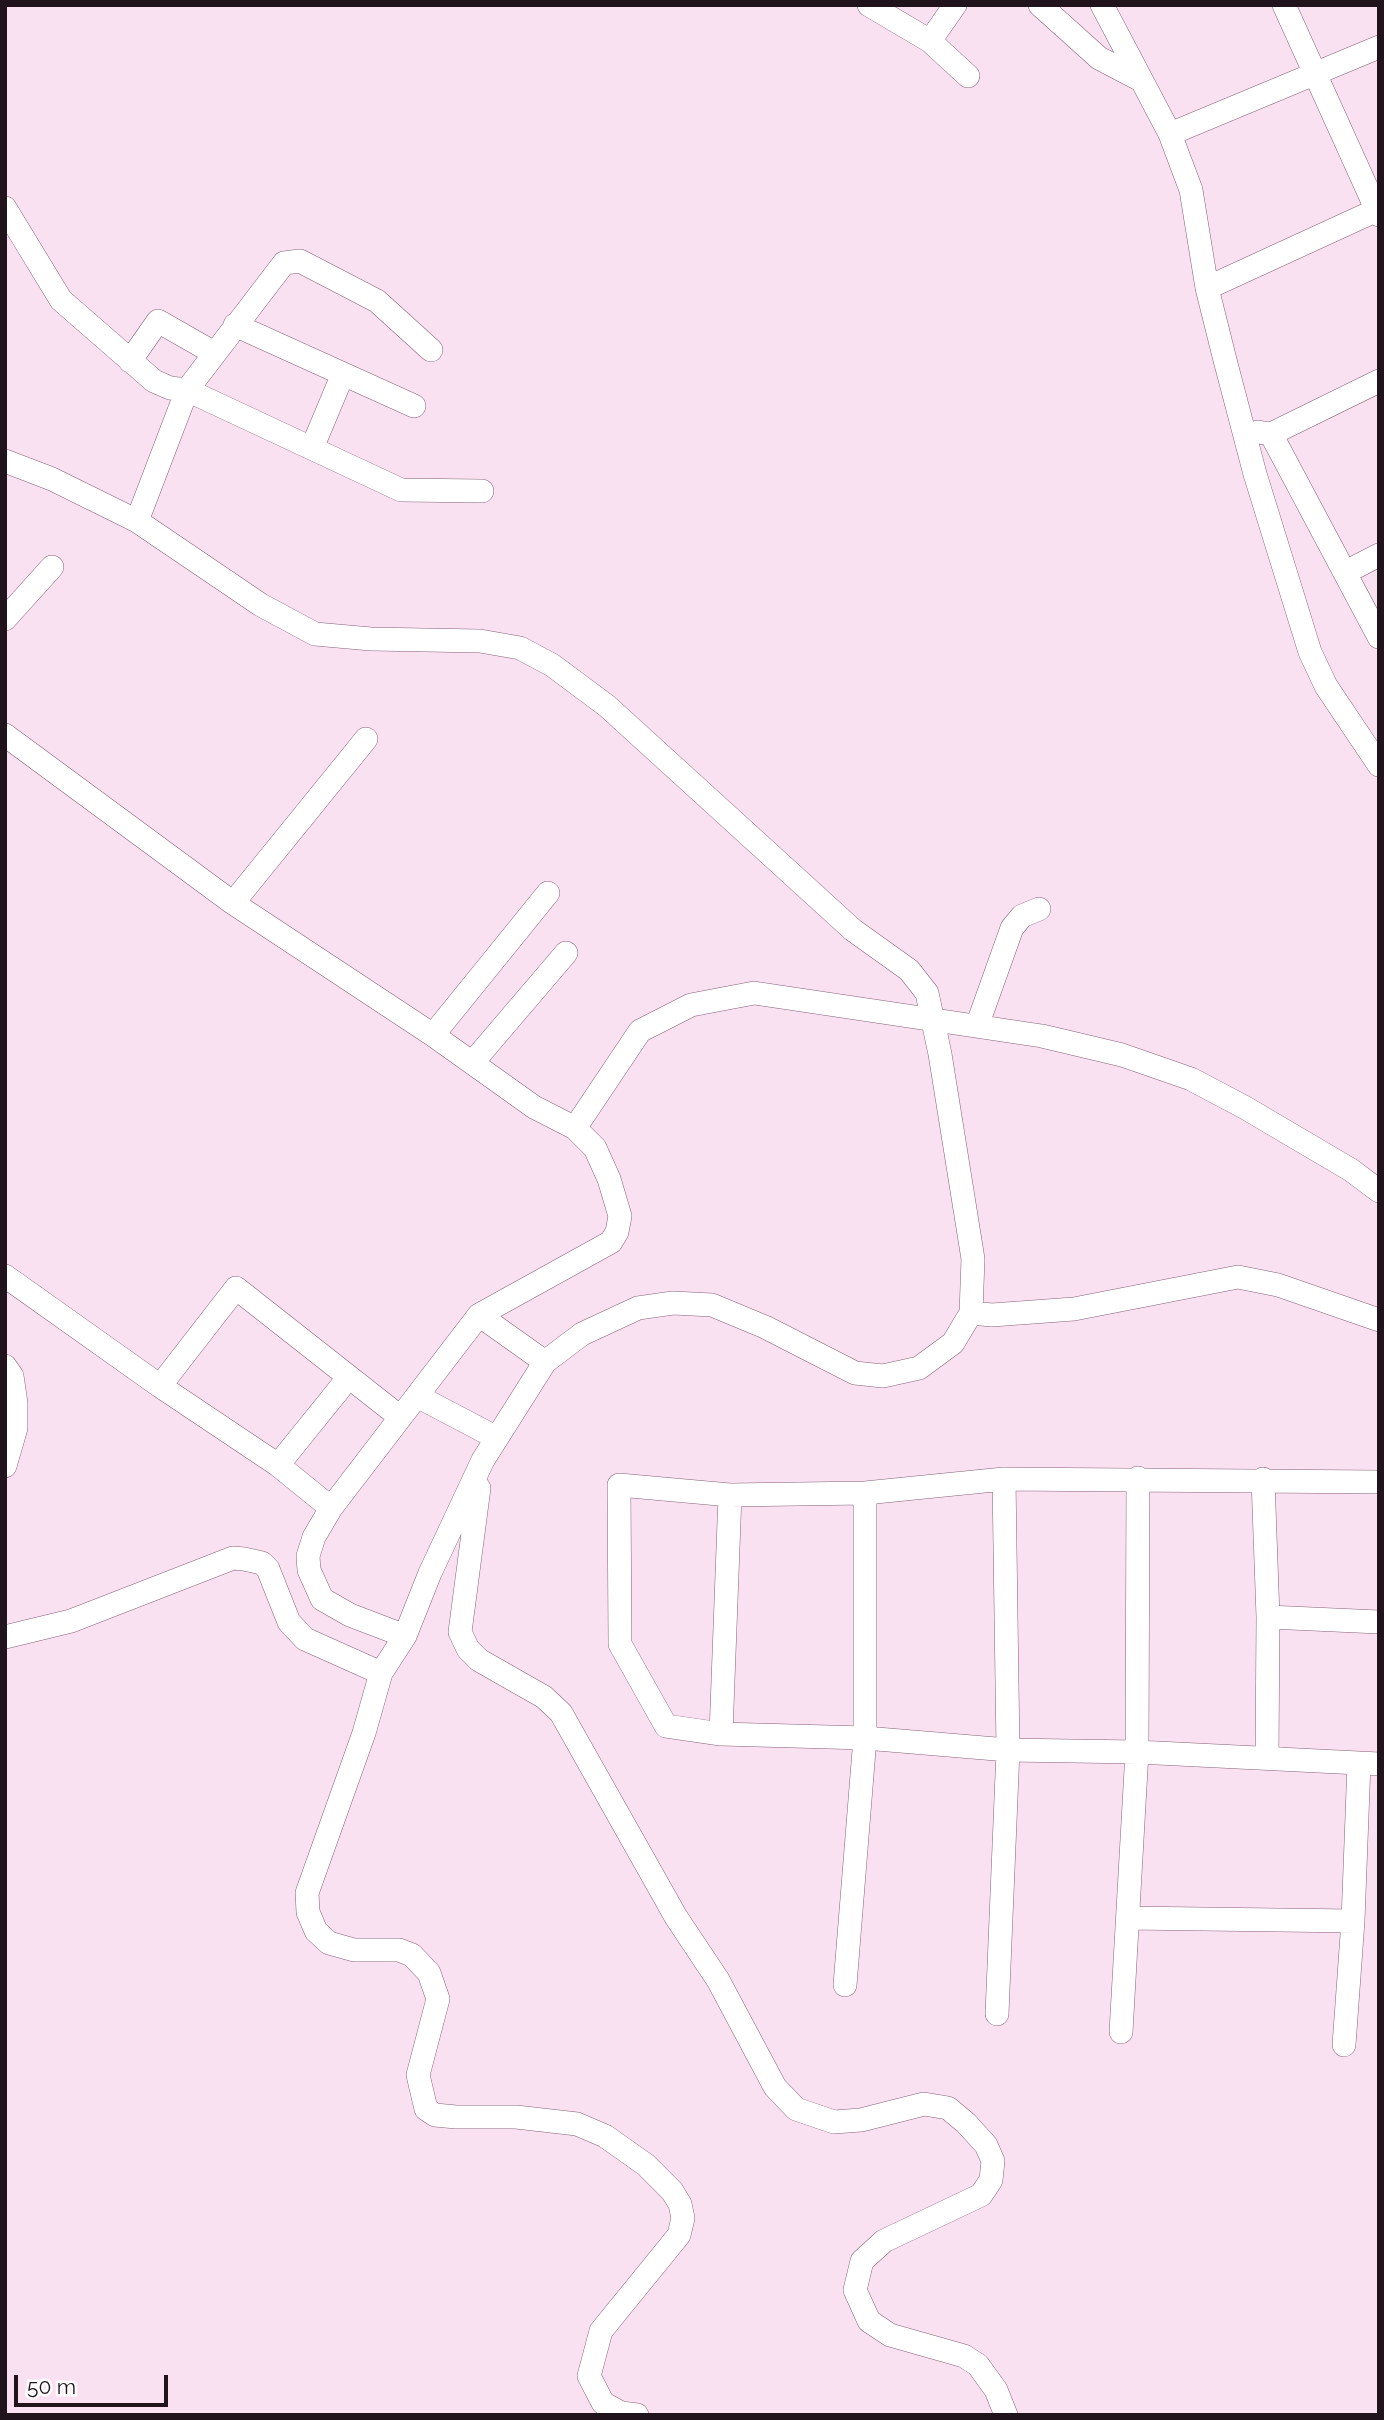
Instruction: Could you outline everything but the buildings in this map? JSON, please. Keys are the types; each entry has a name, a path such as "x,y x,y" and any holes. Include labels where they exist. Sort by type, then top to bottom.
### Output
{"street":[{"path":"869,5 930,41 968,76"},
{"path":"930,41 955,5"},
{"path":"1040,5 1100,58 1145,81"},
{"path":"1102,5 1125,53 1145,81 1170,134 1191,190 1207,288 1244,429 1310,652 1326,687 1379,765"},
{"path":"1207,288 1378,211 1284,5"},
{"path":"1170,134 1379,47"},
{"path":"5,208 61,300 130,361 162,384 187,390 401,490 482,491"},
{"path":"137,521 187,390 284,263 300,261 377,301 431,350"},
{"path":"130,361 158,321 214,353"},
{"path":"235,326 414,406"},
{"path":"312,448 343,374"},
{"path":"1244,429 1271,434 1379,381"},
{"path":"1271,434 1379,637"},
{"path":"5,461 52,479 137,521 261,605 315,634 371,639 480,641 520,648 552,665 607,706 853,930 909,970 927,993 934,1019 973,1259 971,1313 953,1343 919,1368 883,1376 855,1373 765,1327 712,1305 673,1303 638,1308 582,1334 545,1362 483,1460 430,1573 405,1636 382,1673 307,1893 307,1912 316,1931 329,1943 354,1950 399,1950 412,1955 429,1973 438,1999 418,2075 421,2099 426,2109 435,2115 516,2117 577,2124 605,2136 646,2165 672,2191 680,2204 682,2218 679,2235 601,2331 589,2375 603,2403 621,2413 637,2415"},
{"path":"1346,572 1379,555"},
{"path":"5,619 52,567"},
{"path":"5,735 233,903 473,1062 534,1107 575,1128 595,1148 620,1216 617,1232 611,1242 479,1315 331,1508 314,1537 308,1556 309,1570 322,1599 350,1615 405,1636"},
{"path":"233,903 366,739"},
{"path":"433,1035 548,894"},
{"path":"977,1026 1012,928 1022,916 1040,909"},
{"path":"473,1062 566,953"},
{"path":"575,1128 640,1031 691,1005 754,993 1042,1036 1122,1055 1191,1079 1350,1170 1379,1191"},
{"path":"5,1276 160,1386 278,1465 331,1508"},
{"path":"971,1313 992,1315 1074,1309 1238,1277 1278,1285 1379,1320"},
{"path":"160,1386 236,1288 400,1417"},
{"path":"479,1315 545,1362"},
{"path":"5,1366 12,1376 16,1428 5,1466"},
{"path":"278,1465 349,1377"},
{"path":"417,1396 497,1438"},
{"path":"483,1460 464,1586 460,1632 468,1649 479,1660 544,1697 561,1713 676,1917 718,1980 775,2087 796,2109 834,2122 861,2120 924,2104 948,2108 986,2145 993,2161 991,2179 981,2195 884,2241 862,2261 855,2290 869,2321 890,2335 964,2356 978,2365 996,2390 1006,2415"},
{"path":"1121,2032 1137,1752 1138,1478"},
{"path":"997,2014 1008,1750 1004,1479"},
{"path":"1344,2045 1369,1764 1267,1757 1008,1750 865,1738 721,1734 666,1726 620,1644 619,1485 730,1495 865,1493 1004,1479 1379,1482"},
{"path":"1263,1479 1268,1617 1267,1757"},
{"path":"845,1985 865,1738 865,1493"},
{"path":"721,1734 730,1495"},
{"path":"5,1637 71,1621 233,1558 244,1559 262,1563 268,1569 289,1622 305,1639 382,1673"},
{"path":"430,1573 464,1586"},
{"path":"1268,1617 1379,1622"},
{"path":"1129,1918 1353,1921"}]}
